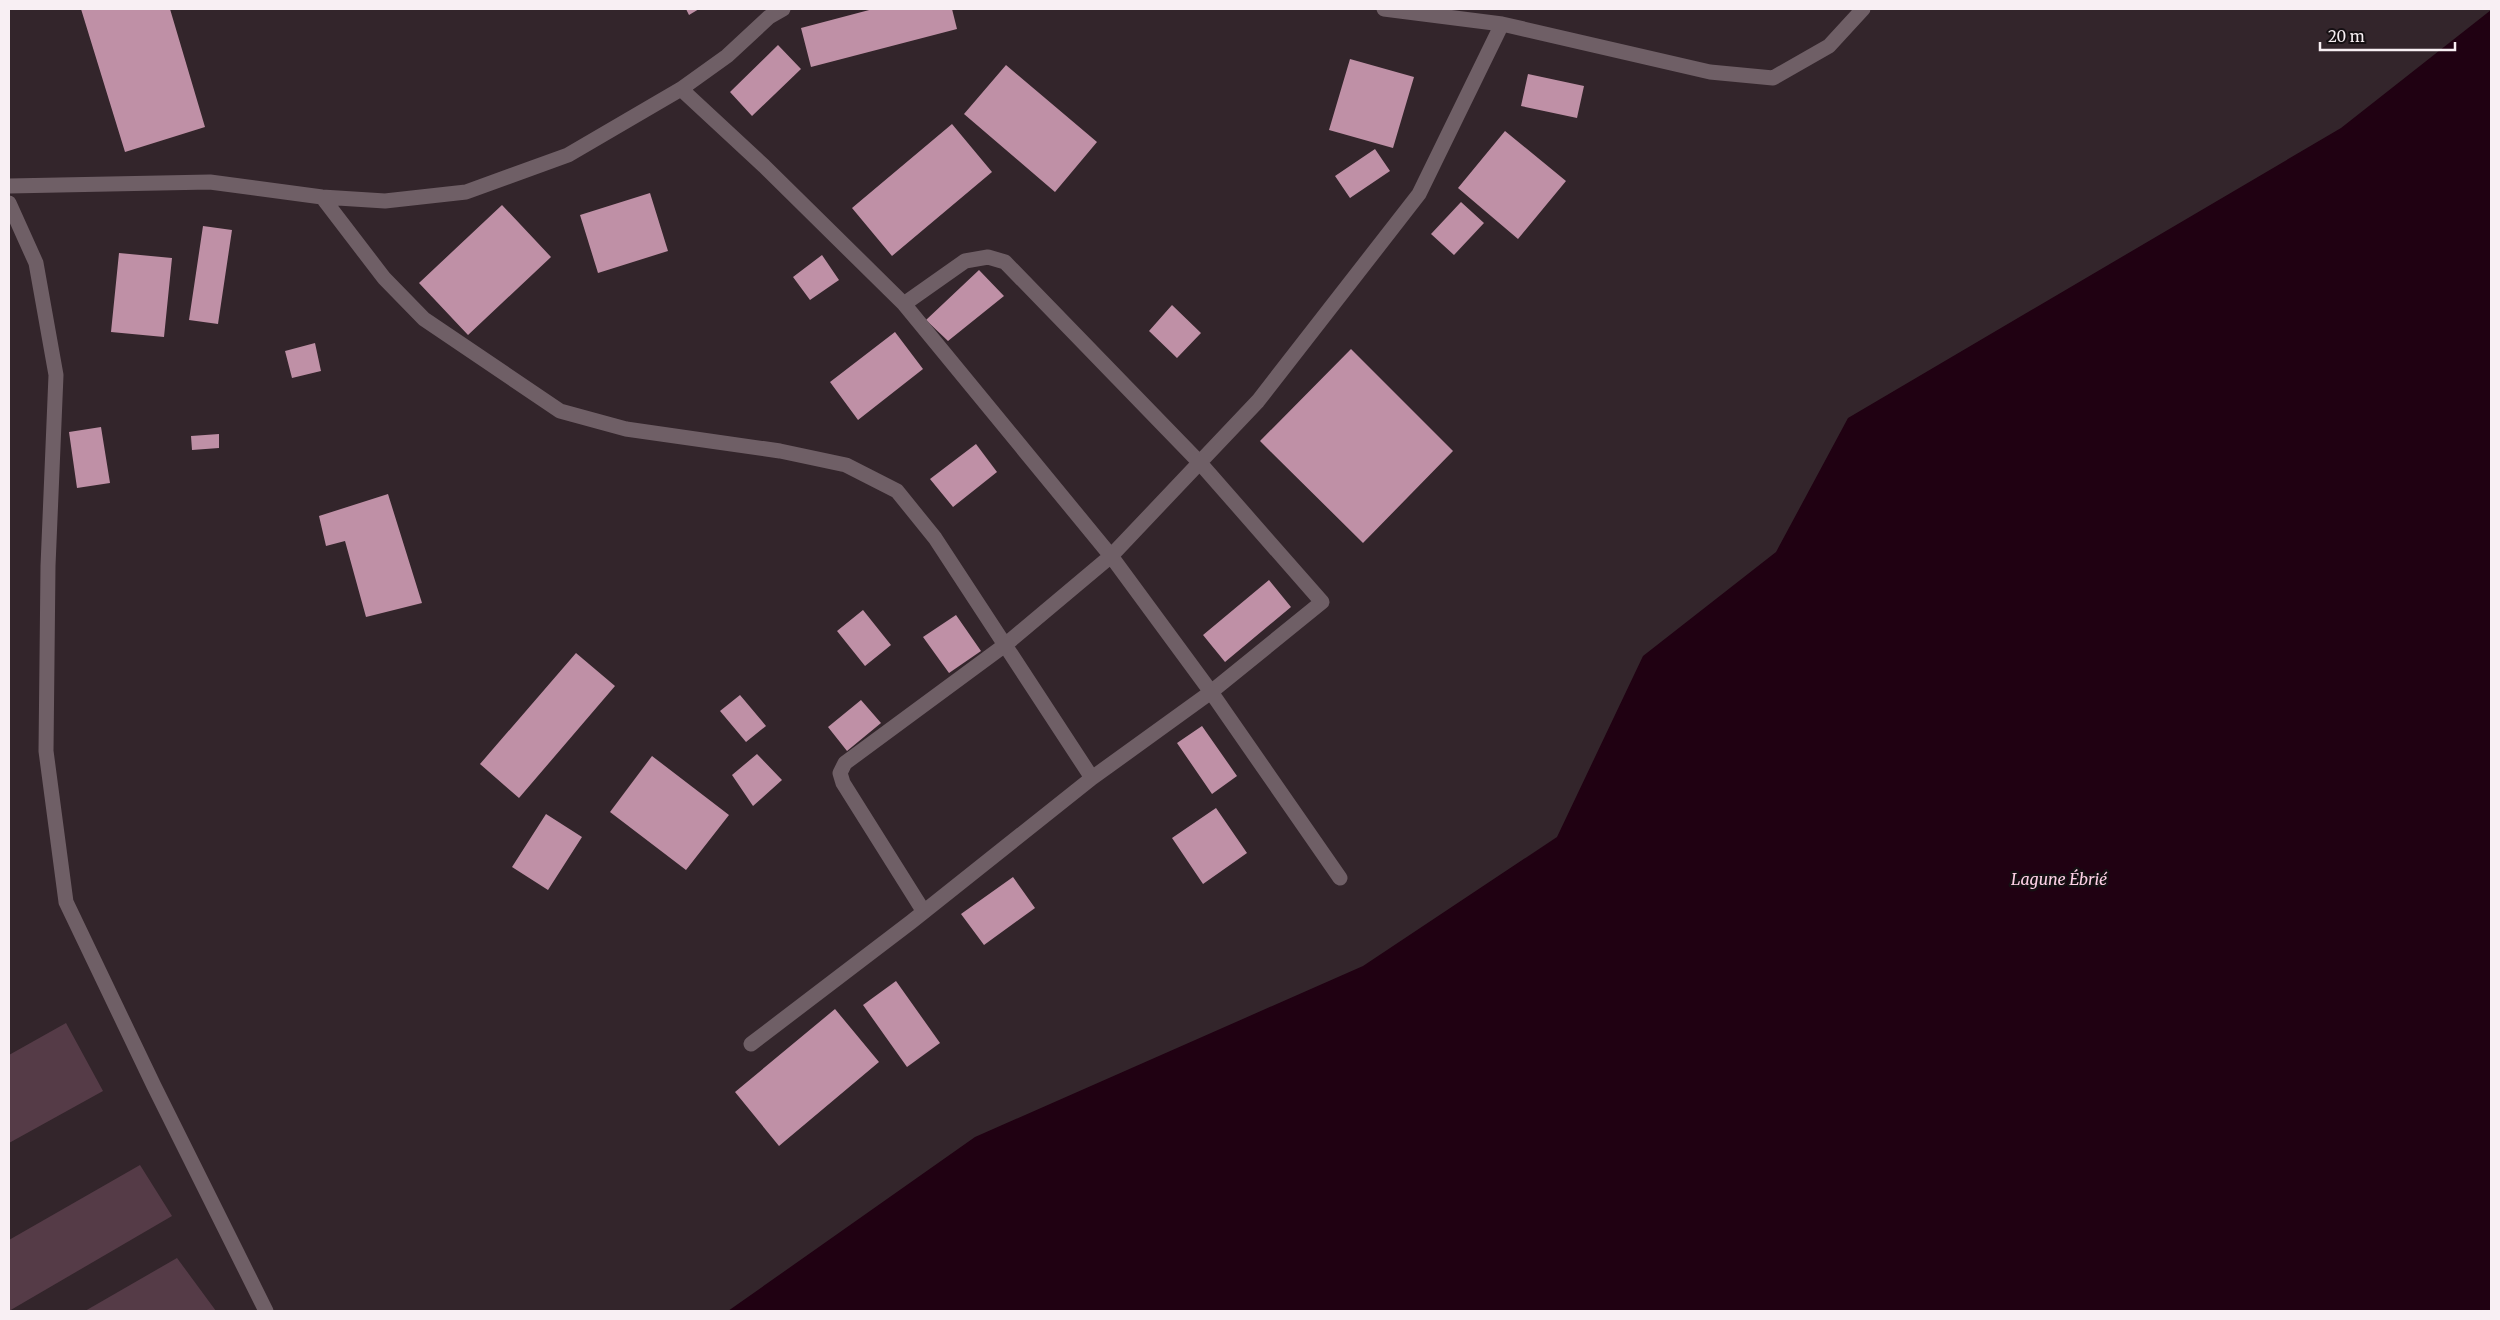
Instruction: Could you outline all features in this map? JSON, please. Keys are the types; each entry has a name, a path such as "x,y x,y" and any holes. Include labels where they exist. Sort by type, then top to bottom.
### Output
{"street":[{"path":"9,186 210,182 322,197 385,201 466,192 568,155 681,89 727,56 768,13 783,9"},
{"path":"1384,9 1502,24 1710,72 1773,78 1829,46 1863,9"},
{"path":"924,912 844,784 840,773 845,763 1005,645 1111,556 1258,401 1419,194 1502,24"},
{"path":"681,89 791,191 904,304 1111,556 1211,692 1340,878"},
{"path":"322,197 384,278 424,319 560,411 626,429 780,451 846,465 897,491 935,538 1092,778"},
{"path":"9,203 36,263 56,376 48,566 46,751 66,902 154,1086 266,1311"},
{"path":"751,1044 924,912 1092,778 1211,692 1322,602 1200,464 1006,262 988,257 965,261 904,304"}],"shaded area":[{"path":"66,1023 103,1091 9,1143 9,1055"},
{"path":"140,1165 172,1216 9,1311 9,1240"},
{"path":"177,1258 216,1311 85,1311"}],"water":[{"name":"Lagune Ébrié","path":"2491,10 2491,1311 728,1311 975,1137 1363,966 1557,837 1643,656 1776,552 1848,418 2341,128"}],"building":[{"path":"81,9 170,9 205,127 125,152"},
{"path":"686,9 699,9 689,15"},
{"path":"873,9 952,9 957,29 811,67 801,28"},
{"path":"778,45 801,69 752,116 730,92"},
{"path":"1350,59 1414,77 1393,148 1329,130"},
{"path":"1006,65 1097,142 1055,192 964,114"},
{"path":"1528,74 1584,86 1577,118 1521,106"},
{"path":"952,124 992,172 892,256 852,208"},
{"path":"1505,131 1566,181 1518,239 1458,188"},
{"path":"1375,149 1390,171 1350,198 1335,176"},
{"path":"650,193 668,251 598,273 580,215"},
{"path":"1461,202 1484,223 1454,255 1431,234"},
{"path":"502,205 551,257 468,335 419,283"},
{"path":"203,226 232,230 218,324 189,320"},
{"path":"119,253 172,258 164,337 111,332"},
{"path":"822,255 839,280 810,300 793,277"},
{"path":"979,270 1004,296 948,341 926,320"},
{"path":"1172,305 1201,333 1177,358 1149,331"},
{"path":"895,332 923,369 858,420 830,382"},
{"path":"315,343 321,371 292,378 285,351"},
{"path":"1351,349 1453,451 1363,543 1260,441"},
{"path":"101,427 110,483 77,488 69,432"},
{"path":"219,434 219,448 192,450 191,436"},
{"path":"976,444 997,472 953,507 930,479"},
{"path":"388,494 422,603 366,617 345,541 326,546 319,516"},
{"path":"1269,580 1291,607 1225,662 1203,635"},
{"path":"863,610 891,645 865,666 837,631"},
{"path":"956,615 981,651 949,673 923,637"},
{"path":"576,653 615,686 519,798 480,764"},
{"path":"740,695 766,726 746,742 720,711"},
{"path":"861,700 881,723 847,751 828,727"},
{"path":"1202,726 1237,776 1212,794 1177,743"},
{"path":"757,754 782,780 753,806 732,775"},
{"path":"652,756 729,815 686,870 610,812"},
{"path":"1216,808 1247,853 1203,884 1172,838"},
{"path":"546,814 582,837 548,890 512,867"},
{"path":"1013,877 1035,908 984,945 961,914"},
{"path":"896,981 940,1043 907,1067 863,1005"},
{"path":"835,1009 879,1062 779,1146 735,1092"}]}
